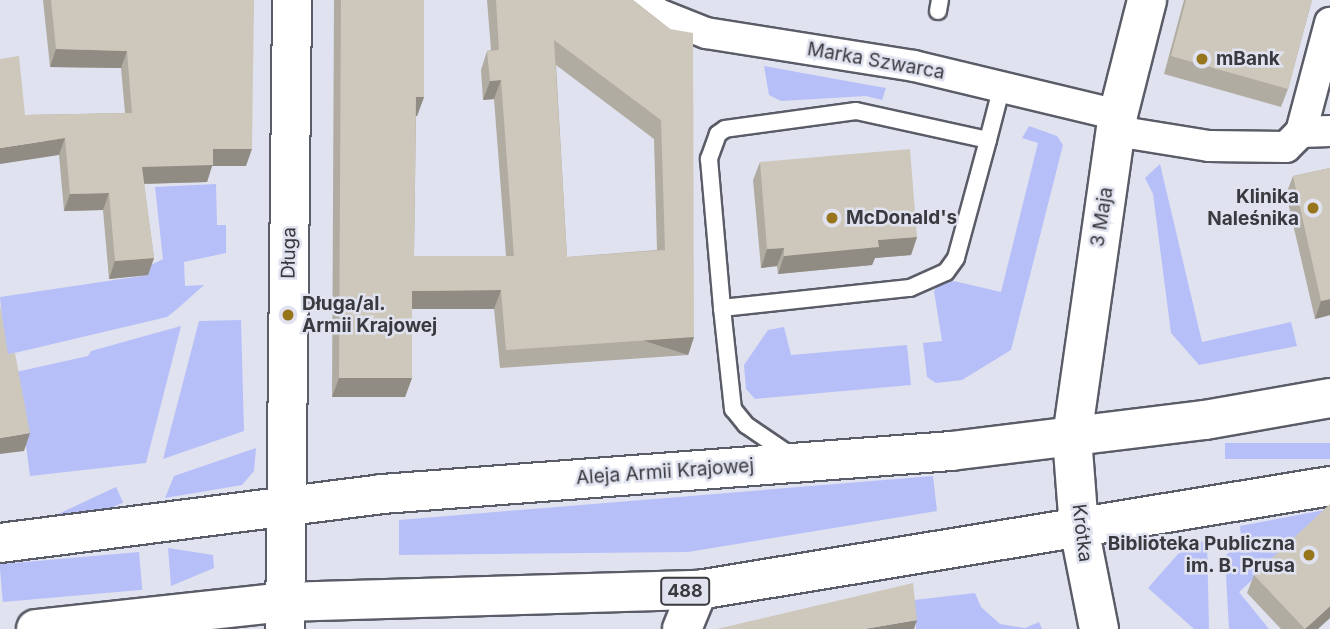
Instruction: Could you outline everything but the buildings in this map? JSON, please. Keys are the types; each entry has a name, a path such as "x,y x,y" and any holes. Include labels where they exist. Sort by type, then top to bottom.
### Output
{"main road":[{"name":"Długa","path":"286,616 292,0"},
{"name":"3 Maja","path":"1072,437 1117,123 1147,0"},
{"name":"Aleja Armii Krajowej","path":"0,543 383,494 801,462 1072,437 1330,398"},
{"name":"Krótka","path":"1072,437 1079,528 1099,629"},
{"name":"488","path":"36,629 698,590 1330,486"},
{"path":"682,629 698,590"}],"street":[{"name":"Marka Szwarca","path":"639,0 658,14 706,33 914,66 1002,86 1117,123 1209,146 1286,147 1315,131"},
{"path":"1315,131 1330,23"}],"lane":[{"path":"722,308 909,288 946,272 956,258 1002,86"},
{"path":"801,462 746,425 733,409 709,159 718,134 746,122 872,112 988,141"}],"shaded area":[{"path":"764,66 886,88 882,100 866,96 781,101 769,95"},
{"path":"1029,126 1057,136 1063,145 1011,350 962,380 936,383 927,377 923,343 942,341 934,291 939,284 954,281 1001,292 1038,143 1022,138"},
{"path":"1160,164 1202,342 1291,322 1297,346 1199,365 1171,333 1153,194 1145,178"},
{"path":"216,184 217,225 226,225 226,253 184,262 185,286 204,285 176,310 167,317 6,355 0,297 148,275 147,267 163,259 155,187"},
{"path":"241,320 244,431 163,459 199,321"},
{"path":"181,326 146,463 30,476 16,372 88,356 91,351"},
{"path":"784,327 791,355 907,345 911,385 755,399 746,389 744,365 768,330"},
{"path":"1225,443 1330,443 1330,459 1225,459"},
{"path":"256,448 254,471 242,485 165,498 174,476"},
{"path":"933,476 937,511 688,552 399,555 399,520"},
{"path":"116,487 123,502 17,552 10,536"},
{"path":"1330,509 1239,592 1269,629 1229,629 1225,557 1241,537 1240,526"},
{"path":"1207,539 1209,629 1194,629 1148,588 1178,554"},
{"path":"168,548 213,555 214,568 171,586"},
{"path":"139,552 142,590 3,602 0,564"},
{"path":"975,593 981,607 1000,624 1025,628 1039,622 1042,629 916,629 914,600"}],"place":[{"name":"mBank","path":"1202,59"},
{"name":"Klinika Naleśnika","path":"1313,208"},
{"name":"McDonald's","path":"832,218"},
{"name":"Długa/al. Armii Krajowej","path":"288,315"},
{"name":"Biblioteka Publiczna im. B. Prusa","path":"1309,555"}]}
